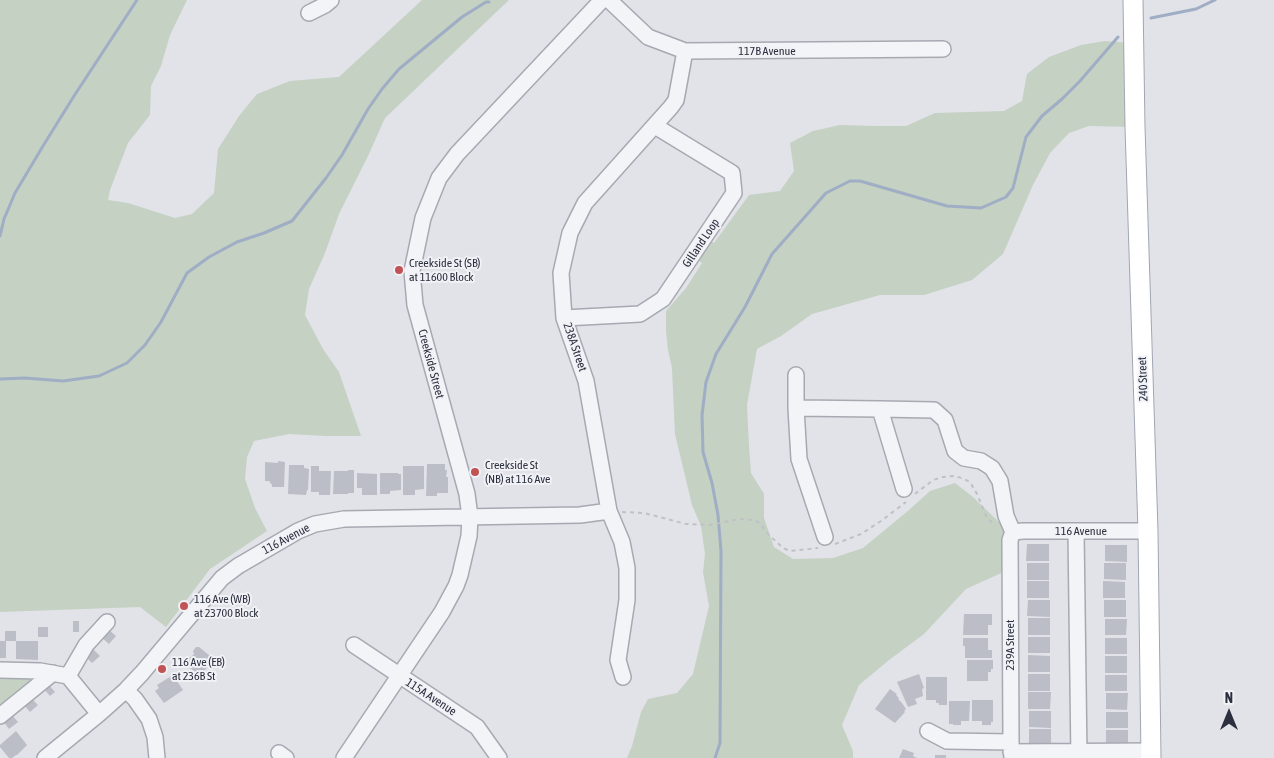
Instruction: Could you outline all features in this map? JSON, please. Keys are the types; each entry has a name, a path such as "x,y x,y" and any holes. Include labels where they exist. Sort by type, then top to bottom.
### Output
{"main road":[{"name":"240 Street","path":"1133,0 1135,137 1148,531 1151,755"}],"street":[{"path":"309,13 331,0"},
{"name":"Creekside Street","path":"344,758 442,612 456,586 469,536 468,494 415,305 412,271 423,218 439,178 457,154 602,0"},
{"name":"117B Avenue","path":"609,0 648,37 685,51 943,49"},
{"name":"238A Street","path":"623,677 618,660 627,600 627,568 622,542 609,511 586,381 564,318 560,273 570,233 585,203 676,100 685,51"},
{"name":"Gilland Loop","path":"564,318 640,314 663,299 734,193 732,173 655,126"},
{"path":"796,376 798,459 826,543"},
{"path":"796,408 934,410 945,420 955,451 964,458 981,461 992,468 1000,482 1006,516 1013,532"},
{"path":"880,409 904,489"},
{"name":"116 Avenue","path":"45,758 126,690 222,578 238,566 298,531 315,524 344,519 580,515 609,511"},
{"name":"116 Avenue","path":"1013,532 1023,530 1148,531"},
{"path":"1076,531 1079,755"},
{"name":"239A Street","path":"1011,751 1010,540 1013,532"},
{"path":"68,676 86,645 107,622"},
{"name":"115A Avenue","path":"354,645 477,727 499,758"},
{"path":"0,670 40,670 68,676 99,714"},
{"path":"0,716 53,673"},
{"path":"126,690 149,719 156,737 157,758"},
{"path":"928,730 947,741 1011,751 1079,755 1151,755"}],"path":[{"path":"609,511 644,513 686,524 710,525 739,519 753,520 760,523 768,536 790,551 861,534 881,521 933,480 953,476 970,482 987,518 996,526"}],"green space":[{"path":"0,0 187,0 170,35 161,66 151,86 150,115 128,143 108,200 128,203 175,218 192,214 214,193 218,149 239,116 257,94 290,81 339,77 422,0 509,0 385,118 339,214 309,289 305,315 323,349 339,372 361,436 289,434 254,441 247,457 245,479 255,508 267,531 210,569 166,627 140,607 0,612"},
{"path":"1105,41 1133,43 1135,127 1089,126 1069,133 1050,153 1033,185 1003,254 972,280 924,295 880,295 812,314 781,336 757,349 747,405 751,473 764,494 764,518 774,547 793,559 833,558 863,548 930,491 955,483 973,497 1007,530 1008,570 966,589 924,634 859,685 842,725 853,751 853,758 627,758 641,712 648,699 677,693 693,674 709,606 703,572 705,554 701,526 692,505 675,434 672,368 666,331 666,311 686,288 702,263 698,260 711,241 714,243 749,195 780,191 794,171 790,143 813,131 840,125 906,126 935,113 1004,111 1022,101 1027,74 1049,57 1081,45"},
{"path":"0,675 32,678 33,680 0,709"}],"building":[{"path":"278,461 285,462 284,487 272,487 269,481 265,481 265,462 278,463"},
{"path":"427,464 445,464 445,470 447,470 446,477 448,477 448,493 426,496"},
{"path":"289,465 304,465 304,468 309,469 306,495 288,494"},
{"path":"311,466 319,466 319,471 331,471 330,495 319,495 319,492 311,492"},
{"path":"403,466 424,466 424,489 415,490 415,495 403,495"},
{"path":"354,470 354,493 333,494 334,471"},
{"path":"357,473 377,474 377,495 362,495 362,488 357,488"},
{"path":"380,473 401,474 401,490 390,491 390,494 380,494"},
{"path":"1027,544 1049,544 1049,561 1026,561"},
{"path":"1105,545 1127,545 1127,562 1105,561"},
{"path":"1027,563 1049,563 1049,580 1027,580"},
{"path":"1104,563 1126,563 1126,580 1104,579"},
{"path":"1027,581 1049,581 1049,598 1027,598"},
{"path":"1103,581 1125,582 1125,598 1103,598"},
{"path":"1028,600 1050,600 1050,617 1027,616"},
{"path":"1104,600 1126,600 1126,617 1104,617"},
{"path":"964,614 992,614 992,625 988,625 988,635 963,635"},
{"path":"1028,618 1050,618 1050,635 1028,635"},
{"path":"1105,619 1127,619 1126,635 1105,635"},
{"path":"73,621 79,621 79,632 73,632"},
{"path":"38,627 48,627 48,637 38,637"},
{"path":"108,629 116,636 109,644 101,637"},
{"path":"5,631 16,631 16,641 5,641"},
{"path":"1028,637 1050,637 1050,653 1028,653"},
{"path":"963,638 988,638 988,650 992,650 992,658 965,658"},
{"path":"1105,638 1127,638 1127,654 1105,654"},
{"path":"0,641 6,641 6,658 0,658"},
{"path":"16,641 38,641 38,660 16,659"},
{"path":"196,647 199,647 214,659 200,676 185,664 184,661 194,654 193,651"},
{"path":"92,648 100,656 92,663 85,656"},
{"path":"1028,655 1050,656 1050,672 1028,672"},
{"path":"1105,656 1127,656 1127,673 1105,673"},
{"path":"967,660 993,660 993,669 991,669 991,672 988,672 988,681 967,681"},
{"path":"919,674 924,688 922,689 923,696 915,699 917,704 908,707 897,682"},
{"path":"1028,674 1050,674 1050,691 1028,691"},
{"path":"173,675 183,690 164,703 155,691 159,688 157,685"},
{"path":"1105,675 1127,675 1127,691 1105,691"},
{"path":"926,677 947,677 947,705 939,705 939,703 936,703 936,700 926,700"},
{"path":"48,684 55,692 50,696 43,688"},
{"path":"890,689 897,694 898,699 906,709 895,723 875,709"},
{"path":"1028,692 1051,692 1050,709 1028,709"},
{"path":"1106,693 1128,693 1127,710 1106,709"},
{"path":"31,698 38,705 30,712 23,704"},
{"path":"972,700 993,700 993,722 991,722 991,725 982,725 982,721 972,721"},
{"path":"949,701 970,701 969,721 961,721 961,725 949,724"},
{"path":"1029,711 1051,711 1051,728 1029,727"},
{"path":"1106,712 1128,712 1128,728 1106,728"},
{"path":"11,714 18,722 9,729 3,721"},
{"path":"1029,729 1051,729 1051,746 1029,746"},
{"path":"1106,730 1128,730 1128,746 1106,746"},
{"path":"16,731 27,745 17,755 9,758 0,745"},
{"path":"903,749 914,753 913,756 917,758 899,758"},
{"path":"935,755 946,755 946,758 935,758"}],"waterway":[{"path":"0,236 4,219 15,193 74,96 137,0"},
{"path":"1151,18 1196,9 1215,0"},
{"path":"0,379 25,378 63,381 99,376 127,363 145,345 161,322 187,273 209,257 237,242 292,221 326,178 342,155 368,109 399,69 462,17 489,2"},
{"path":"715,758 720,743 721,551 718,515 712,483 703,452 702,415 706,382 716,354 745,307 772,254 826,193 850,181 860,181 947,206 981,208 1006,197 1013,188 1026,137 1042,116 1080,81 1118,37"}],"place":[{"name":"Creekside St (SB) at 11600 Block","path":"399,270"},
{"name":"Creekside St (NB) at 116 Ave","path":"475,472"},
{"name":"116 Ave (WB) at 23700 Block","path":"184,606"},
{"name":"116 Ave (EB) at 236B St","path":"162,669"}]}
